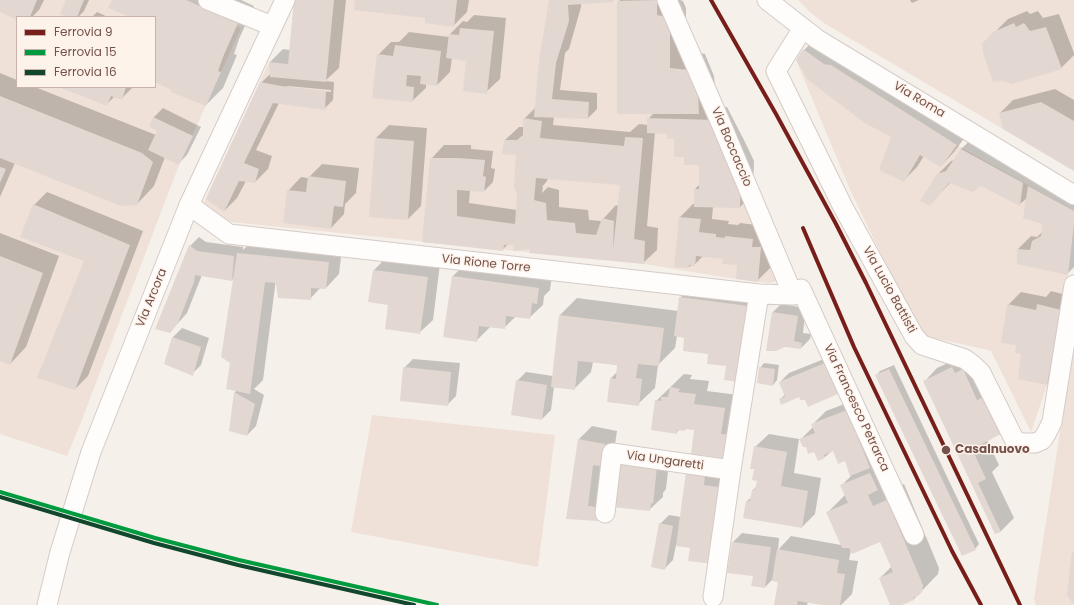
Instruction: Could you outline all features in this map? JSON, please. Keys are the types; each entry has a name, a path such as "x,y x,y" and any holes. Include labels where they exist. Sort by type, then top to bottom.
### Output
{"street":[{"path":"208,0 272,26"},
{"name":"Via Arcora","path":"47,605 60,552 88,460 189,205 285,0"},
{"name":"Via Boccaccio","path":"667,0 793,295"},
{"name":"Via Roma","path":"768,0 817,39 1074,195"},
{"name":"Via Lucio Battisti","path":"803,28 776,71 843,208 914,336 922,345 965,359 981,373 1014,439 1020,443 1035,443 1042,440 1052,422 1074,285"},
{"name":"Via Rione Torre","path":"189,205 229,234 759,294 793,295"},
{"name":"Via Francesco Petrarca","path":"793,295 801,289 914,535"},
{"path":"713,597 731,470 759,294"},
{"name":"Via Ungaretti","path":"605,513 612,453 731,470"}],"shaded area":[{"path":"0,0 182,0 241,28 179,165 67,456 0,434"},
{"path":"294,0 662,0 778,281 769,283 644,264 231,222 203,204 269,62 288,64"},
{"path":"798,0 1074,0 1074,171 824,23"},
{"path":"803,49 823,64 831,65 957,145 1074,211 1074,225 1068,275 1047,385 1031,432 991,351 920,335 851,192 796,60"},
{"path":"1074,342 1074,605 1036,605 1034,599"},
{"path":"372,415 555,435 538,567 351,532"}],"building":[{"path":"0,0 37,0 30,16 16,16 16,20 0,12"},
{"path":"66,0 84,0 77,16 64,16 60,14"},
{"path":"112,0 186,0 238,23 218,71 221,72 206,106 171,92 172,90 156,82 156,16 127,16 108,8"},
{"path":"294,0 334,0 326,82 270,77 269,62 288,64"},
{"path":"355,0 457,0 454,27 425,23 425,18 354,10"},
{"path":"549,0 613,0 613,2 568,5 569,21 556,63 552,99 589,102 588,119 534,117 539,60"},
{"path":"657,0 657,15 666,17 670,25 670,68 689,70 698,93 699,114 617,114 617,1"},
{"path":"1014,23 1016,27 1024,23 1030,31 1046,27 1062,69 1012,84 1003,81 993,82 983,53 982,44 993,32"},
{"path":"460,28 494,31 487,94 463,91 466,61 446,58 449,34 459,35"},
{"path":"395,45 441,51 437,86 420,84 421,76 407,75 406,86 414,87 413,102 372,98 377,54 393,56"},
{"path":"803,49 824,64 831,65 957,145 941,167 920,155 904,182 879,170 891,137 865,123 808,80 796,60"},
{"path":"260,82 326,91 325,110 273,103 244,163 259,169 255,183 239,181 224,212 206,199"},
{"path":"62,88 126,88 122,100 111,96 107,106"},
{"path":"0,96 142,153 153,162 137,205 121,206 0,158"},
{"path":"1041,102 1074,121 1074,171 1003,129 999,113"},
{"path":"153,117 193,136 179,165 148,150 157,131 149,126"},
{"path":"523,118 542,121 540,138 624,146 625,137 643,138 634,239 645,241 644,264 529,253 530,249 513,251 514,245 504,245 503,251 422,242 430,158 485,160 483,176 486,177 484,192 457,190 457,216 515,224 517,194 514,187 516,155 502,154 504,140 517,140 523,135","holes":["536,178 620,185 613,249 614,221 602,218 596,235 576,233 575,223 547,220 546,203 534,200"]},
{"path":"647,118 714,120 741,175 740,208 694,207 694,189 699,189 699,165 684,165 684,157 674,157 674,139 667,139 667,134 647,133"},
{"path":"375,138 414,141 408,220 369,217"},
{"path":"961,149 1023,183 1020,206 981,186 973,192 949,183 930,206 920,201 937,174 946,171"},
{"path":"0,167 6,169 0,183"},
{"path":"308,176 346,181 343,207 334,206 331,229 283,223 287,190 306,192"},
{"path":"1028,186 1074,211 1074,225 1068,275 1017,264 1017,249 1030,250 1032,241 1041,236 1042,224 1023,218"},
{"path":"33,204 130,245 75,390 37,378 84,261 20,237"},
{"path":"679,217 701,219 699,232 716,234 716,237 725,238 725,236 753,239 752,247 761,247 758,282 736,279 737,265 722,264 723,259 696,256 695,266 689,265 689,268 674,267"},
{"path":"189,245 197,251 234,256 232,281 195,275 194,282 178,323 170,333 155,329"},
{"path":"237,253 329,262 326,289 311,288 311,300 278,298 276,283 265,282 250,394 226,389 230,363 221,357"},
{"path":"0,256 43,273 10,365 0,361"},
{"path":"373,270 428,277 420,334 385,329 388,305 368,302"},
{"path":"452,276 539,288 537,304 532,303 530,319 506,316 505,329 479,326 477,342 443,337"},
{"path":"679,297 748,306 738,382 724,380 726,366 707,364 708,354 683,351 684,338 674,336"},
{"path":"1007,304 1036,310 1037,304 1061,310 1047,385 1018,379 1021,354 1015,353 1016,345 1001,343"},
{"path":"772,312 798,316 794,341 802,343 801,349 785,347 776,351 766,351"},
{"path":"559,315 664,328 659,366 638,364 636,378 642,379 639,406 607,402 610,378 616,379 617,365 578,361 575,390 551,387"},
{"path":"172,337 201,347 193,376 164,364"},
{"path":"825,363 838,394 808,407 805,400 800,400 799,397 781,405 779,399 785,397 779,382"},
{"path":"403,367 451,372 448,406 400,401"},
{"path":"759,367 775,369 773,386 757,383"},
{"path":"952,367 955,373 963,369 977,400 984,397 1001,434 972,449 986,479 978,483 1001,532 995,534 923,381"},
{"path":"889,369 976,550 962,556 875,375"},
{"path":"516,380 547,385 542,420 511,415"},
{"path":"670,387 680,389 678,392 696,394 694,404 725,408 721,434 733,435 729,459 691,454 694,430 677,430 677,434 651,430 655,400 661,401 661,397 668,397"},
{"path":"234,392 255,404 247,436 229,431"},
{"path":"847,410 870,468 850,476 845,461 838,464 833,451 824,455 825,458 818,461 814,452 808,454 806,447 803,447 799,439 815,433 811,424"},
{"path":"578,439 605,444 601,466 593,465 588,506 598,507 598,521 566,519"},
{"path":"754,446 787,452 781,486 808,491 802,528 743,518 746,501 750,501 752,490 755,490 757,481 752,480 754,469 750,469"},
{"path":"619,463 657,467 653,504 651,503 650,511 612,507"},
{"path":"686,472 705,475 704,485 725,488 714,564 688,561 690,548 676,546"},
{"path":"870,473 878,490 868,495 873,506 887,500 923,585 922,592 913,598 914,600 902,605 890,605 879,578 893,572 880,542 852,554 849,548 842,548 826,512 848,503 840,485"},
{"path":"659,523 673,526 665,570 651,567"},
{"path":"732,542 771,547 765,588 751,586 753,576 727,573"},
{"path":"777,549 839,560 837,573 845,574 840,605 822,605 798,601 797,605 774,605 778,582 772,581"},
{"path":"1072,551 1074,552 1074,605 1067,595"}],"rail line":[{"name":"9","path":"711,0 776,114 836,224 866,283 1020,605"},
{"name":"9","path":"803,228 854,347 952,551 981,605"},
{"name":"15","path":"0,492 155,538 239,560 437,605"},
{"name":"16","path":"0,497 154,543 238,565 414,605"}],"place":[{"name":"Casalnuovo","path":"946,450"}]}
